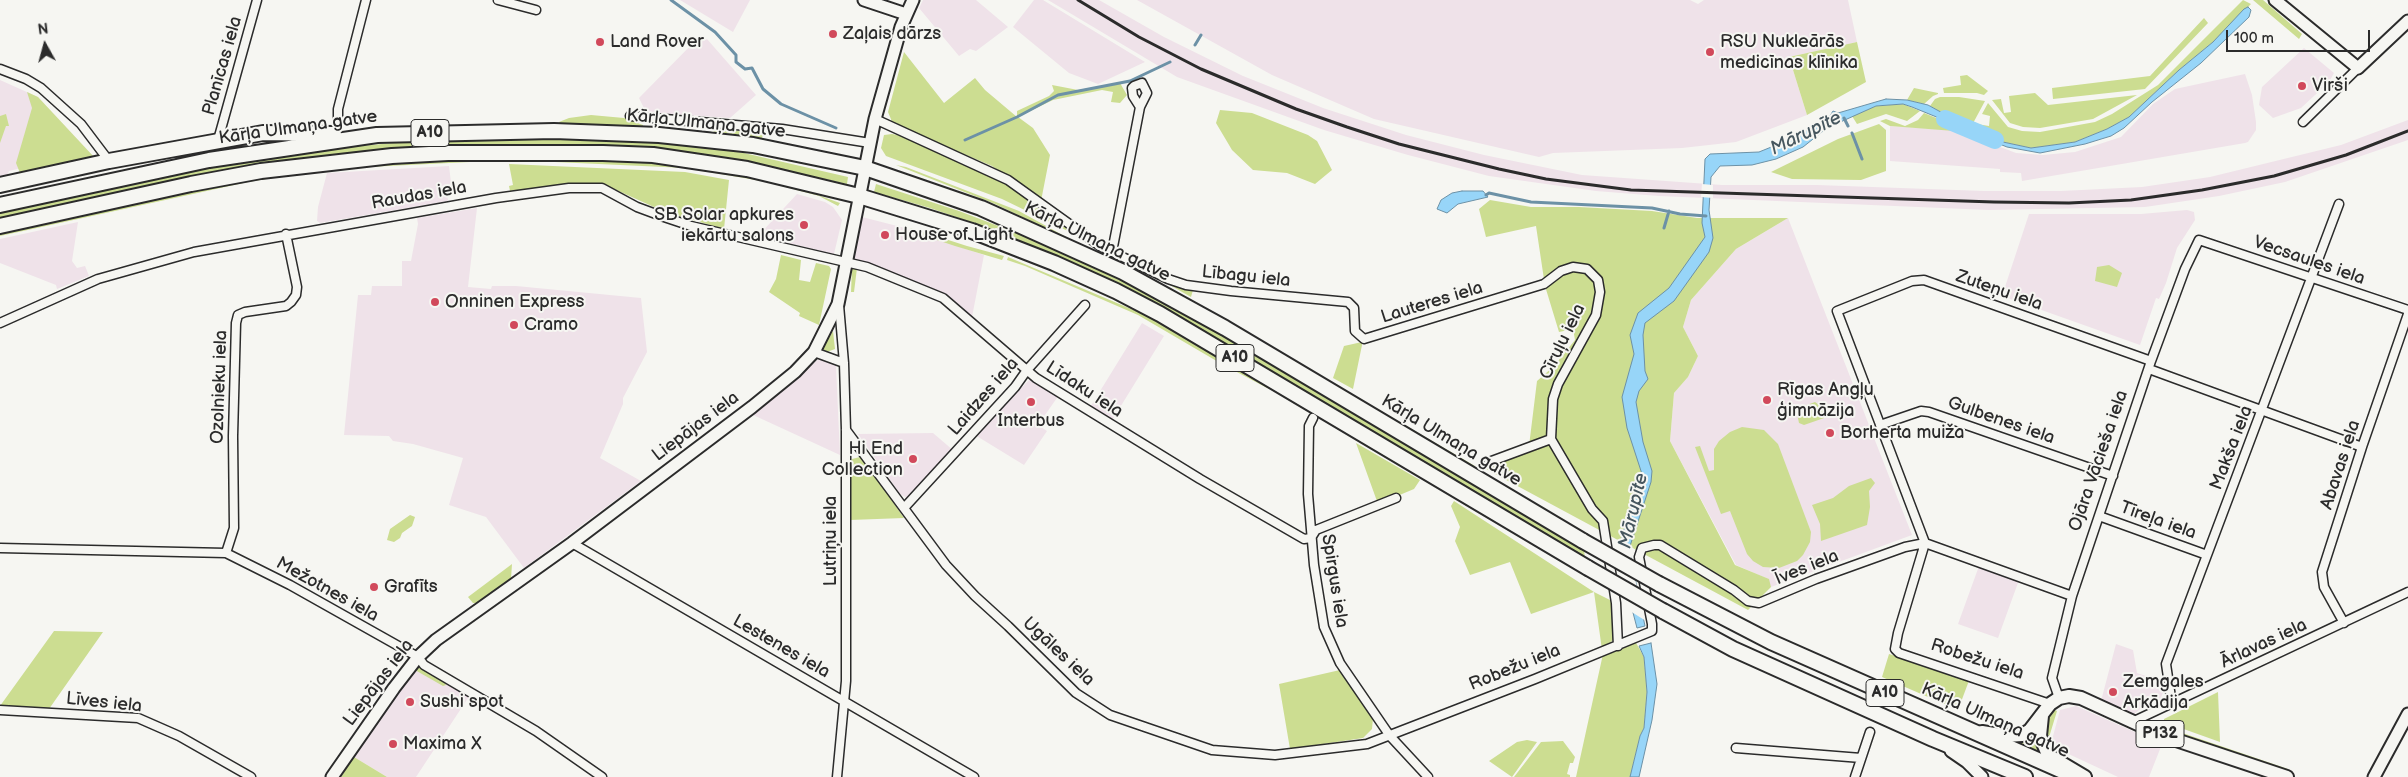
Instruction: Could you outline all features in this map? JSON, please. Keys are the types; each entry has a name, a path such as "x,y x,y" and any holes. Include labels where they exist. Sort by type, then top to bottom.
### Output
{"highway":[{"name":"Kārļa Ulmaņa gatve","path":"0,205 209,160 377,135 554,131 659,135 753,145 865,168 981,208 1123,272 1225,328 1583,541 1659,584 1770,642 2076,777"},
{"path":"0,186 109,161 263,132 377,135"},
{"name":"Kārļa Ulmaņa gatve","path":"0,226 190,184 261,171 325,162 448,153 552,152 653,155 747,168 859,196 972,231 1054,263 1116,291 1160,314 1588,568 1732,649 1933,739 2026,777"}],"main road":[{"name":"Robežu iela","path":"2054,701 2069,696 2082,698 2164,736 2288,777"},
{"path":"1965,728 2006,736 2022,735 2030,730 2054,701"},
{"path":"2042,716 2040,736 2048,755 2085,777"}],"street":[{"name":"Planīcas iela","path":"218,140 257,0"},
{"path":"338,122 338,109 366,0"},
{"path":"498,0 536,10"},
{"path":"864,0 906,14"},
{"name":"Liepājas iela","path":"332,777 418,657 462,620 572,543 752,407 795,372 814,352 838,304 875,119 888,70 906,14 913,0"},
{"path":"2275,0 2358,68"},
{"path":"2303,122 2408,22"},
{"path":"0,69 26,79 41,88 81,124 109,161"},
{"path":"1112,252 1140,107"},
{"path":"630,116 782,129 870,144"},
{"name":"Lībagu iela","path":"875,119 1008,180 1058,218 1112,252 1186,285 1231,292 1348,302 1354,308"},
{"name":"Raudas iela","path":"0,323 90,282 194,252 286,234 496,198 590,187 602,188 637,207 691,226 846,262"},
{"name":"Makša iela","path":"2172,704 2166,664 2313,278 2339,204"},
{"name":"Ozolnieku iela","path":"226,553 234,528 233,436 236,323 238,315 245,312 286,306 292,302 296,295 286,234"},
{"name":"Vecsaules iela","path":"2200,240 2408,312"},
{"name":"Ojāra Vācieša iela","path":"2054,701 2052,678 2072,596 2151,361 2185,269 2200,240"},
{"name":"Līdaku iela","path":"846,262 867,267 950,302 1027,370 1086,409 1208,484 1304,539 1311,538"},
{"name":"Cīruļu iela","path":"1544,284 1561,271 1573,267 1587,268 1598,280 1600,292 1596,315 1558,384 1553,399 1551,439"},
{"name":"Zuteņu iela","path":"1880,425 1837,311 1912,281 1924,280 2151,361"},
{"name":"Lauteres iela","path":"1354,308 1355,331 1364,339 1544,284"},
{"name":"Lutriņu iela","path":"837,777 846,681 846,430 844,363 838,304"},
{"name":"Laidzes iela","path":"904,508 1015,387 1027,370 1085,304"},
{"name":"Abavas iela","path":"2344,623 2324,587 2322,572 2408,312"},
{"path":"814,352 844,363"},
{"path":"2149,369 2362,447"},
{"name":"Gulbenes iela","path":"1880,425 1922,411 1929,412 2113,476"},
{"name":"Spirgus iela","path":"1313,418 1309,426 1308,485 1311,538 1324,627 1332,648 1390,736 1428,777"},
{"path":"1880,425 1925,543 2072,596"},
{"name":"Ugāles iela","path":"846,430 946,565 975,596 1076,693 1110,715 1212,750 1247,754 1303,753 1367,744 1390,736"},
{"path":"1489,462 1551,439 1592,509 1603,521 1616,603 1618,646"},
{"path":"1311,538 1316,530 1396,498"},
{"name":"Tīreļa iela","path":"2099,516 2207,555"},
{"name":"Lestenes iela","path":"572,543 974,777"},
{"name":"Īves iela","path":"1652,631 1639,566 1642,548 1660,546 1734,590 1748,601 1759,603 1843,569 1905,547 1925,543"},
{"name":"Robežu iela","path":"1925,543 1898,632 1895,649 1899,653 2054,701"},
{"name":"Mežotnes iela","path":"0,548 226,553 290,585 418,657 424,665 536,731 602,777"},
{"name":"Ārlavas iela","path":"2132,722 2408,592"},
{"name":"Robežu iela","path":"1390,736 1652,631"},
{"name":"Līves iela","path":"0,710 138,718 179,736 251,777"},
{"path":"2374,777 2408,714"},
{"path":"1855,777 1870,732"},
{"path":"1933,739 1967,762 1982,777"},
{"path":"1736,748 1861,758"}],"shaded area":[{"path":"680,0 750,0 733,32"},
{"path":"923,0 976,0 1008,27 976,51 970,49 959,56 919,8"},
{"path":"1034,0 1043,0 1145,62 1098,84 1069,73 1013,27"},
{"path":"1048,0 1099,0 1164,37 1243,76 1323,108 1406,135 1484,155 1582,175 1722,185 1817,185 1984,191 2061,191 2142,187 2210,177 2341,145 2408,120 2408,140 2285,182 2219,196 2145,207 1989,210 1659,196 1596,191 1489,176 1408,155 1324,130 1177,77"},
{"path":"1137,0 1690,0 1698,4 1704,0 1848,0 1857,42 1789,57 1807,115 1736,142 1682,148 1553,153 1539,157 1374,119 1272,75"},
{"path":"698,38 703,41 707,39 756,95 730,118 646,112 639,98"},
{"path":"2304,48 2334,73 2329,82 2301,108 2273,118 2259,105 2262,87"},
{"path":"2245,74 2252,95 2256,130 2248,142 2245,143 2022,181 2021,173 2000,172 2000,169 1890,161 1890,126 1956,130 2016,153 2043,155 2075,152 2121,137 2153,104 2175,89"},
{"path":"0,80 38,97 89,152 9,171 0,191"},
{"path":"449,166 452,191 447,192 448,201 320,223 317,221 318,207 327,173"},
{"path":"797,194 825,202 833,207 842,220 834,254 758,236"},
{"path":"477,208 468,287 491,289 492,286 516,286 641,298 647,352 623,398 623,404 600,458 641,481 524,568 486,517 449,505 463,458 413,444 393,441 389,436 344,435 358,295 371,295 372,286 402,286 402,261 411,261 418,224 417,218"},
{"path":"2187,210 2194,212 2195,220 2177,248 2166,283 2159,299 2156,298 2140,345 2002,296 2029,214 2141,214"},
{"path":"862,217 905,228 984,255 972,317 954,303 854,258 861,223 859,222"},
{"name":"Rīgas Angļu ģimnāzija","path":"1788,218 1912,535 1771,587 1768,579 1736,565 1670,441 1674,393 1688,377 1698,356 1683,327 1691,300 1736,249"},
{"path":"78,222 72,261 77,268 85,266 89,276 57,289 56,285 0,263 0,239"},
{"path":"1142,323 1164,336 1111,422 1089,409"},
{"path":"819,359 829,361 836,366 840,455 751,414"},
{"path":"1030,379 1059,395 1038,425 1047,431 1024,465 975,435"},
{"path":"933,433 954,451 907,498 900,494 858,434"},
{"path":"1979,566 2019,580 1998,638 1958,624"},
{"path":"2116,644 2133,650 2137,673 2161,681 2164,690 2160,700 2145,705 2133,715 2101,701"},
{"path":"417,665 470,695 416,777 387,777 354,757"},
{"path":"2076,706 2162,744 2149,777 2118,777 2060,750 2052,740 2060,710"}],"green space":[{"path":"2243,0 2251,4 2213,42 2179,70 2129,117 2107,129 2075,142 2031,148 2003,142 1975,128 1977,124 1989,126 1990,116 1982,114 1988,103 2008,127 2022,131 2040,132 2095,122 2112,114 2158,85"},
{"path":"2253,0 2263,0 2302,34 2299,39"},
{"path":"2204,18 2208,23 2145,89 2053,99 2052,88 2150,76"},
{"path":"1857,42 1866,82 1807,115 1789,57"},
{"path":"904,52 944,103 975,78 985,90 1017,117 1017,111 1049,96 1054,91 1052,85 1078,90 1120,83 1127,95 1120,103 1111,102 1113,92 1102,90 1053,100 1018,117 1033,128 1050,155 1041,201 992,166 893,124 888,112"},
{"path":"1967,75 1988,91 1984,95 1977,93 1944,93 1943,88 1961,85 1960,76"},
{"path":"1914,88 1938,94 1924,104 1907,100"},
{"path":"27,92 38,97 94,157 20,173 16,163 32,108"},
{"path":"2035,93 2048,105 2137,95 2093,119 2040,128 2023,127 2010,123 1992,100 2001,99 2004,113 2011,112 2009,96"},
{"path":"1940,97 1959,97 1985,101 1971,127 1968,127 1930,106 1935,99"},
{"path":"1903,104 1920,111 1907,121 1886,114 1857,124 1852,116 1876,106"},
{"path":"1220,110 1252,113 1308,135 1317,141 1332,170 1315,184 1287,173 1253,170 1232,150 1216,123"},
{"path":"1924,113 1967,132 1890,126 1880,121 1886,119 1905,126 1918,120"},
{"path":"6,114 9,126 6,126 0,143 0,116"},
{"path":"591,115 624,118 643,125 643,127 559,124 559,122 569,118"},
{"path":"1879,124 1886,130 1886,171 1861,180 1792,179 1771,172 1838,139"},
{"path":"729,130 763,135 762,138 711,131"},
{"path":"892,134 906,137 999,179 1076,235 1002,199 886,156 881,148 884,135"},
{"path":"537,137 655,141 698,146 744,153 848,177 847,184 729,158 655,149 552,144 440,147 337,154 244,167 0,219 0,212 274,154 436,139"},
{"path":"499,158 588,158 657,162 714,169 790,185 840,203 838,206 819,196 767,182 686,168 511,160 327,169 248,182 0,236 0,233 255,178 327,168 387,163"},
{"path":"509,164 685,172 729,180 724,229 665,212 603,184 559,185 510,191 509,186 513,185"},
{"path":"896,165 906,167 1019,211 1077,243 995,204"},
{"path":"876,184 959,211 1056,248 1199,320 1584,550 1585,558 1205,332 1117,284 996,231 930,208 874,192"},
{"path":"1490,200 1531,207 1579,207 1652,211 1697,218 1788,218 1736,249 1691,300 1683,327 1698,356 1688,377 1674,393 1670,441 1735,565 1769,579 1771,587 1748,610 1484,468 1531,450 1529,446 1537,381 1554,366 1575,340 1573,329 1559,332 1545,286 1536,226 1486,237 1479,209"},
{"path":"911,228 1004,256 1002,260 955,246 910,231"},
{"path":"781,255 801,260 799,280 810,282 816,263 829,266 831,269 819,325 799,316 800,313 769,292 776,279"},
{"path":"1008,257 1143,314 1275,390 1267,388 1220,363 1138,315 1007,260"},
{"path":"2109,265 2122,273 2117,287 2095,281 2097,267"},
{"path":"852,268 857,268 854,292 851,292"},
{"path":"1168,284 1193,290 1191,297"},
{"path":"1226,322 1475,466 1474,469"},
{"path":"833,331 835,349 827,352 824,350 824,346"},
{"path":"1362,342 1353,389 1333,378 1344,346"},
{"path":"1815,402 1825,409 1827,417 1804,425 1799,423 1796,409"},
{"path":"1742,427 1764,430 1778,444 1811,532 1810,542 1803,555 1797,561 1779,568 1763,567 1753,561 1747,554 1730,511 1721,514 1695,447 1700,446 1709,471 1714,470 1714,449 1719,441 1730,432"},
{"path":"1356,443 1420,480 1414,489 1378,504"},
{"path":"860,457 904,518 850,520 849,464 852,459"},
{"path":"1871,478 1875,483 1869,491 1870,507 1867,525 1821,541 1820,524 1812,505 1833,498 1849,486"},
{"path":"1454,501 1594,592 1531,614 1510,562 1470,575 1455,541 1460,527 1451,506"},
{"path":"410,515 415,517 412,526 394,542 387,540 390,529"},
{"path":"512,564 511,579 478,603 473,603 468,597"},
{"path":"1594,592 1614,602 1613,640 1602,650"},
{"path":"54,631 103,632 49,709 0,706"},
{"path":"1635,641 1644,657 1647,692 1644,728 1640,736 1630,777 1576,777 1603,654"},
{"path":"1889,654 1970,678 1958,710 1882,677"},
{"path":"420,667 444,681 446,685 443,686 415,670"},
{"path":"1340,670 1373,718 1372,729 1363,738 1290,749 1279,684"},
{"path":"2218,692 2220,742 2164,722 2164,719"},
{"path":"2055,710 2057,711 2047,744 2045,724"},
{"path":"2165,727 2288,769 2287,771 2164,729"},
{"path":"2033,735 2039,752 2017,742"},
{"path":"1527,740 1537,742 1512,777 1489,761 1517,742"},
{"path":"1563,741 1575,757 1573,763 1570,763 1567,774 1570,777 1514,777 1541,742"},
{"path":"354,757 387,777 341,777"}],"water":[{"path":"2248,7 2251,10 2249,17 2201,63 2152,102 2124,128 2111,136 2085,144 2040,153 2007,147 1972,133 1975,128 2003,142 2031,148 2075,142 2107,129 2129,117 2179,70 2213,42"},
{"path":"1886,99 1907,100 1928,105 1968,127 1967,132 1961,127 1903,104 1876,106 1827,128 1803,147 1776,159 1752,165 1720,166 1711,177 1709,210 1713,238 1709,252 1674,301 1645,323 1643,335 1645,371 1648,379 1639,391 1636,402 1643,442 1652,471 1651,482 1629,549 1645,626 1637,628 1620,542 1642,474 1627,428 1622,397 1634,354 1630,335 1638,313 1669,288 1705,237 1702,223 1705,159 1710,154 1759,152 1791,139 1828,119 1833,111 1838,113"},
{"path":"1483,191 1488,197 1458,204 1447,213 1437,209 1441,200 1452,193"},
{"path":"1651,643 1657,684 1652,720 1639,777 1630,777 1640,736 1644,728 1647,692 1644,657 1639,646"}],"pier":[{"path":"1702,184 1713,185 1713,198 1701,197"},
{"path":"1617,541 1631,549 1631,564 1646,621 1630,611"}],"waterway":[{"path":"671,0 715,32 736,55 736,62 745,69 752,68 763,89 781,104 836,128"},
{"path":"1195,45 1201,35"},
{"path":"965,140 1017,117 1058,95 1130,81 1170,62"},
{"path":"1844,118 1848,126"},
{"name":"Mārupīte","path":"1945,119 1995,140"},
{"path":"1852,133 1862,159"},
{"path":"1486,195 1489,193 1531,202 1652,208 1680,214 1706,216"},
{"path":"1664,228 1669,211"}],"railway":[{"path":"1078,0 1139,37 1201,69 1296,109 1347,127 1399,144 1499,169 1546,179 1631,190 1994,202 2069,203 2131,200 2202,190 2274,176 2346,155 2408,131"}],"place":[{"name":"Zaļais dārzs","path":"833,34"},
{"name":"Land Rover","path":"600,42"},
{"name":"RSU Nukleārās medicīnas klīnika","path":"1710,52"},
{"name":"Virši","path":"2302,86"},
{"name":"SB Solar apkures iekārtu salons","path":"804,225"},
{"name":"House of Light","path":"885,235"},
{"name":"Onninen Express","path":"435,302"},
{"name":"Cramo","path":"514,325"},
{"name":"Rīgas Angļu ģimnāzija","path":"1767,400"},
{"name":"Interbus","path":"1031,402"},
{"name":"Borherta muiža","path":"1830,433"},
{"name":"Hi End Collection","path":"913,459"},
{"name":"Grafīts","path":"374,587"},
{"name":"Zemgales Arkādija","path":"2113,692"},
{"name":"Sushi spot","path":"410,702"},
{"name":"Maxima X","path":"393,744"}]}
